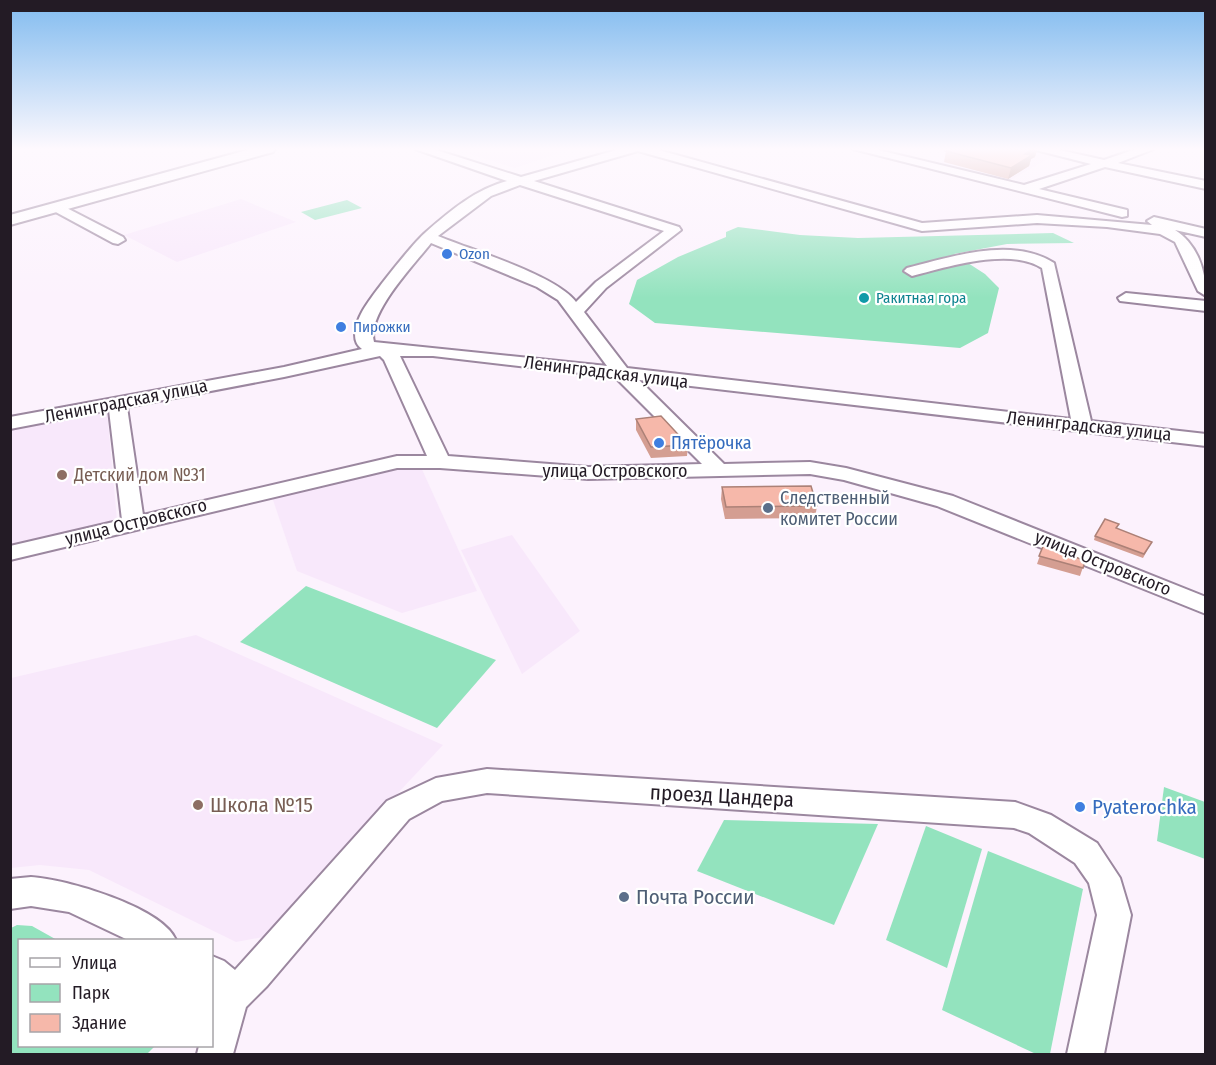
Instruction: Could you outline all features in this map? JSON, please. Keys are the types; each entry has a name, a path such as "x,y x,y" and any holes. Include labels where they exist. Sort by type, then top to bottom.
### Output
{"main road":[{"path":"10,220 87,199"}],"street":[{"path":"440,462 392,357 383,350 366,345 364,328 370,312 428,237 478,199"},
{"path":"575,312 601,285 674,230 576,199"},
{"path":"820,199 922,227 1037,219 1107,223 1169,231"},
{"path":"1069,199 1206,233"},
{"path":"57,207 118,240"},
{"path":"1108,209 1169,231 1181,240 1206,291"},
{"path":"428,237 542,284 564,297 622,374 719,470"},
{"path":"912,271 963,260 1002,256 1026,256 1045,261 1049,266 1082,426"},
{"path":"1126,298 1206,306"},
{"name":"Ленинградская улица","path":"10,423 117,401 284,372 383,350 433,351 1206,440"},
{"path":"117,401 133,522"},
{"name":"улица Островского","path":"10,553 133,522 398,462 440,462 588,473 810,468 881,482 945,501 998,520 1206,606"},
{"name":"проезд Цандера","path":"215,1054 228,1013 220,987 255,974 398,810 436,790 487,781 607,790 790,798 1015,814 1040,824 1086,853 1104,878 1114,915 1086,1054"},
{"path":"10,894 31,890 61,892 98,907 157,939"}],"shaded area":[{"path":"241,199 296,222 177,262 124,235"},
{"name":"Детский дом №31","path":"107,411 117,520 11,544 11,430"},
{"path":"420,465 477,591 402,613 297,571 272,497"},
{"path":"512,535 580,631 522,674 461,550"},
{"name":"Школа №15","path":"196,635 443,745 263,937 236,942 89,870 40,865 11,868 11,678"}],"green space":[{"path":"347,200 362,208 315,220 301,212"},
{"path":"738,227 800,235 858,238 1053,233 1074,243 1007,244 954,254 985,274 999,288 988,333 960,348 655,323 629,304 637,280 678,257 726,237 726,232"},
{"path":"306,586 496,660 437,728 240,642"},
{"path":"1164,787 1205,802 1205,859 1157,841"},
{"path":"724,820 878,824 834,925 697,871"},
{"path":"926,826 982,849 947,968 886,940"},
{"path":"988,851 1083,889 1050,1054 1036,1054 942,1010"},
{"path":"17,925 32,926 55,939 18,939 18,1047 154,1047 147,1054 11,1054 11,928"}],"building":[{"path":"661,416 688,445 651,447 636,419"},
{"path":"811,486 817,506 726,507 722,487"},
{"path":"1105,519 1119,524 1116,528 1152,542 1144,554 1095,536"},
{"path":"1044,544 1085,561 1083,568 1039,556"}],"place":[{"name":"Ozon","path":"447,254"},
{"name":"Ракитная гора","path":"864,298"},
{"name":"Пирожки","path":"341,327"},
{"name":"Пятёрочка","path":"659,443"},
{"name":"Детский дом №31","path":"62,475"},
{"name":"Следственный комитет России","path":"768,508"},
{"name":"Школа №15","path":"198,805"},
{"name":"Pyaterochka","path":"1080,807"},
{"name":"Почта России","path":"624,897"}]}
